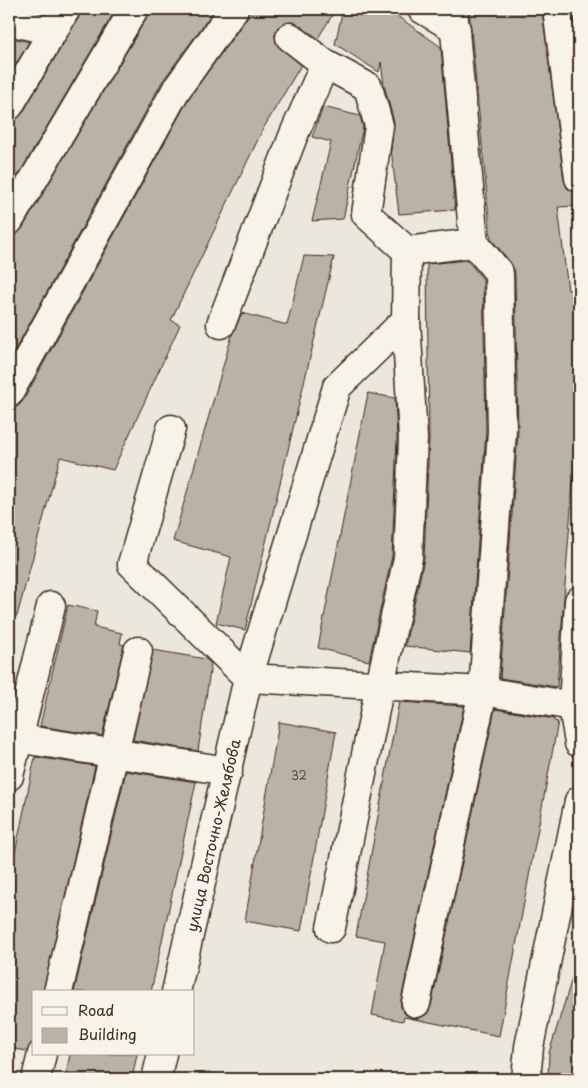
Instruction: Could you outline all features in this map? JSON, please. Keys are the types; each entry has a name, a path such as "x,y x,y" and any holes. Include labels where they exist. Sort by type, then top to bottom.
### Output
{"street":[{"path":"9,221 134,9"},
{"path":"9,393 176,90 234,9"},
{"path":"416,1003 484,691 502,431 499,273 474,244 454,19 422,9"},
{"path":"557,9 579,178"},
{"path":"9,21 60,20"},
{"path":"9,106 60,20"},
{"path":"290,37 325,64 368,87 379,126 366,214 407,251 474,244"},
{"path":"221,324 294,134 325,64"},
{"path":"331,928 380,685 408,558 413,438 406,320 407,251"},
{"name":"улица Восточно-Желябова","path":"176,990 248,678 337,387 406,320"},
{"path":"171,429 132,564 248,678 484,691 573,706"},
{"path":"579,601 573,706 579,743"},
{"path":"9,776 13,737 51,606"},
{"path":"58,990 138,650"},
{"path":"13,737 228,771"},
{"path":"526,1079 529,1047 579,801"},
{"path":"36,1079 42,1056"},
{"path":"156,1079 162,1056"}],"building":[{"path":"82,9 116,9 9,191 9,122 16,120 22,114"},
{"path":"150,9 215,9 162,82 9,361 9,237 16,235 22,229"},
{"path":"249,9 336,9 318,38 293,22 284,23 277,28 275,35 276,43 301,65 263,129 171,320 180,325 113,470 60,457 17,616 9,614 9,409 17,407 23,401 189,98 247,18"},
{"path":"343,9 394,9 393,13 441,47 455,210 399,214 391,149 394,122 384,85 381,62 379,72 335,44"},
{"path":"469,9 542,9 564,180 567,188 579,193 579,206 558,207 568,290 575,290 576,445 557,687 500,678 518,432 515,273 511,263 491,239"},
{"path":"573,9 579,9 579,59"},
{"path":"9,37 29,42 9,76"},
{"path":"323,107 360,116 363,127 343,219 312,221 331,142 312,137"},
{"path":"304,256 334,257 245,630 216,623 231,557 173,541 232,335 242,313 287,325"},
{"path":"467,260 483,279 486,431 470,653 405,646 424,559 429,439 427,264"},
{"path":"368,393 395,398 397,438 392,556 369,661 318,648"},
{"path":"68,605 97,611 94,627 122,633 120,644 124,645 102,736 40,726"},
{"path":"153,650 206,659 211,664 198,751 133,740"},
{"path":"399,702 464,706 401,1000 401,1007 405,1014 413,1018 420,1018 427,1014 431,1006 495,709 554,719 554,721 558,722 499,1036 404,1017 403,1021 372,1015 385,941 356,936"},
{"path":"279,722 336,732 301,931 245,921"},
{"path":"35,757 95,766 43,990 32,990 32,1044 27,1051 9,1048 9,882"},
{"path":"126,771 196,782 151,990 74,990"},
{"path":"573,975 579,976 579,1079 548,1079 549,1053"},
{"path":"70,1056 137,1056 132,1079 65,1079"}]}
